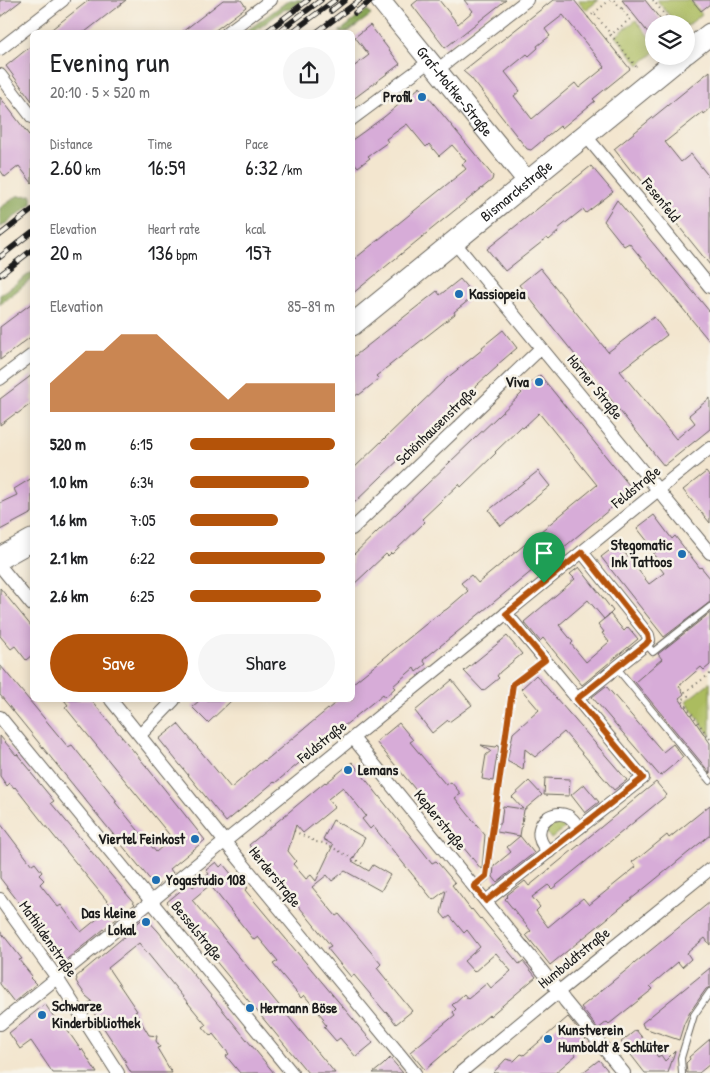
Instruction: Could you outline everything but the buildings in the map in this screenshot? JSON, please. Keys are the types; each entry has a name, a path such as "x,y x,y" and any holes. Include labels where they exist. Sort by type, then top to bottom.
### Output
{"main road":[{"name":"Graf-Moltke-Straße","path":"380,0 528,182"},
{"path":"695,46 710,34"},
{"name":"Bismarckstraße","path":"355,323 671,65"},
{"path":"0,558 30,541"}],"street":[{"path":"0,49 63,0"},
{"path":"355,116 433,66 528,0"},
{"path":"230,30 265,2"},
{"path":"0,75 30,114"},
{"name":"Fesenfeld","path":"585,135 710,287"},
{"name":"Horner Straße","path":"454,242 710,553"},
{"name":"Schönhausenstraße","path":"355,525 541,348"},
{"path":"0,379 30,356"},
{"name":"Feldstraße","path":"0,1024 710,448"},
{"path":"577,699 649,640 648,635 582,552"},
{"path":"0,566 30,603"},
{"path":"486,901 643,778 506,614"},
{"name":"Herderstraße","path":"113,702 415,1073"},
{"path":"140,735 172,702"},
{"name":"Besselstraße","path":"0,717 292,1073"},
{"name":"Keplerstraße","path":"353,738 624,1073"},
{"path":"549,852 542,843 539,832 546,818 551,815 562,814 572,819 579,828"},
{"name":"Humboldtstraße","path":"460,1073 710,869"},
{"name":"Mathildenstraße","path":"0,899 57,978 118,1073"}],"lane":[{"path":"646,644 653,652 710,607"},
{"path":"474,886 486,876 513,684 545,660"},
{"path":"616,667 710,781"},
{"path":"682,1073 681,1058 694,1015 710,992"}],"path":[{"path":"588,18 610,0"},
{"path":"606,39 630,19 614,0"},
{"path":"653,0 665,15"},
{"path":"622,9 626,5"},
{"path":"594,14 649,83"},
{"path":"710,674 685,692 688,696 682,700 710,739"},
{"path":"294,831 316,842 324,843 365,865"}],"green space":[{"path":"289,0 303,0 291,9 283,10 257,30 248,30"},
{"path":"578,0 599,0 586,10"},
{"path":"657,0 690,0 702,14 695,20 695,15 669,15"},
{"path":"367,10 371,15 351,30 342,30"},
{"path":"636,20 645,32 645,60 639,65 616,36"},
{"path":"30,195 30,206 0,228 0,208 17,196"},
{"path":"30,273 30,281 0,304 0,295"},
{"path":"710,682 710,736 686,701"},
{"path":"557,820 567,826 551,839 547,833 548,825"}],"railway":[{"path":"269,30 308,0"},
{"path":"281,30 321,0"},
{"path":"295,30 335,0"},
{"path":"331,11 345,0"},
{"path":"320,30 360,0"},
{"path":"355,13 372,0"},
{"path":"0,235 30,212"},
{"path":"0,257 30,234"},
{"path":"0,275 30,252"}],"place":[{"name":"Profil","path":"422,97"},
{"name":"Kassiopeia","path":"459,294"},
{"name":"Viva","path":"539,382"},
{"name":"Stegomatic Ink Tattoos","path":"682,554"},
{"name":"Lemans","path":"348,770"},
{"name":"Viertel Feinkost","path":"195,839"},
{"name":"Yogastudio 108","path":"156,880"},
{"name":"Das kleine Lokal","path":"146,922"},
{"name":"Hermann Böse","path":"250,1008"},
{"name":"Schwarze Kinderbibliothek","path":"42,1015"},
{"name":"Kunstverein Humboldt & Schlüter","path":"548,1039"}],"route":[{"path":"582,552 648,635 649,640 646,644 577,699 643,778 486,901 474,886 486,876 513,684 545,660 506,614 544,583 582,552"}]}
